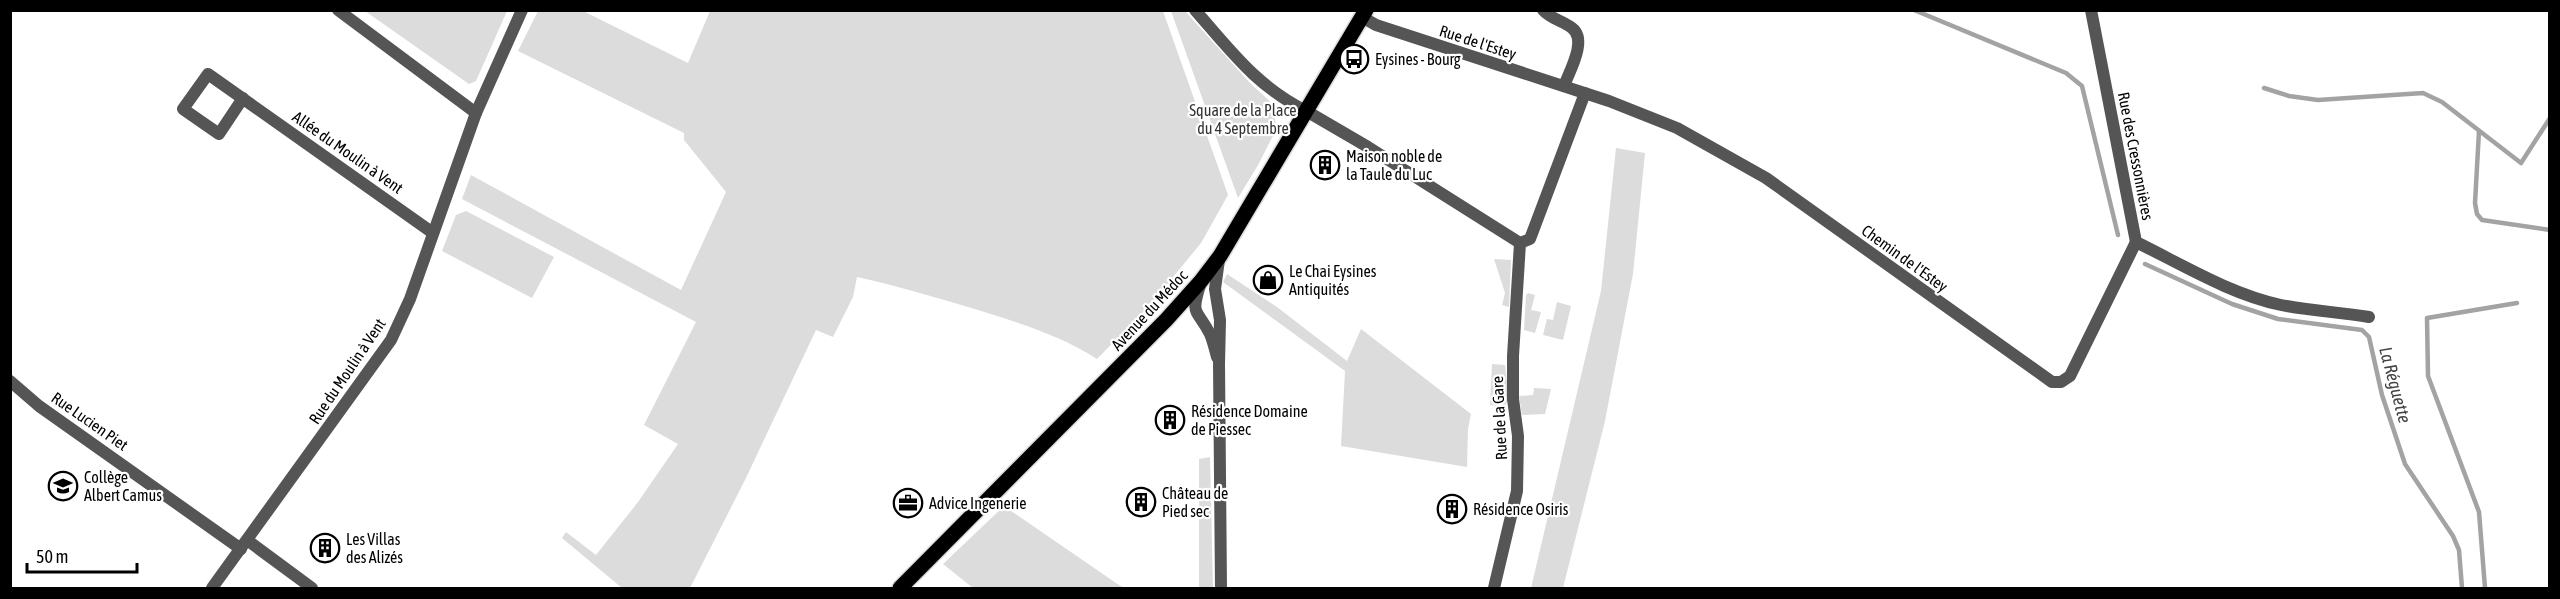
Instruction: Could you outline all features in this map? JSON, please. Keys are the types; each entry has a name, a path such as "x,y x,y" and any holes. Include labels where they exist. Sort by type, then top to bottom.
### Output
{"main road":[{"name":"Avenue du Médoc","path":"900,588 1166,320 1201,281 1220,256 1308,112 1364,14"}],"street":[{"path":"338,10 476,113"},
{"name":"Rue du Moulin à Vent","path":"212,588 392,340 410,299 476,113 522,10"},
{"path":"1195,10 1255,78 1285,101 1368,147 1520,243 1530,239 1585,93"},
{"path":"1543,10 1574,29 1578,36 1579,44 1564,86"},
{"name":"Rue des Cressonnières","path":"2091,10 2136,242 2226,287 2253,297 2291,307 2368,317"},
{"name":"Rue de l'Estey","path":"1364,14 1386,29 1585,93"},
{"name":"Allée du Moulin à Vent","path":"243,98 219,134 183,109 208,74 243,98 433,233"},
{"name":"Chemin de l'Estey","path":"1585,93 1677,128 1766,178 2052,382 2061,382 2070,376 2136,242"},
{"name":"Rue de la Gare","path":"1494,588 1517,492 1518,436 1513,399 1513,356 1520,243"},
{"path":"1220,256 1215,289 1220,320 1221,588"},
{"path":"1201,281 1195,300 1195,313 1210,334 1219,364"},
{"path":"1166,320 1186,312 1195,313"},
{"name":"Rue Lucien Piet","path":"10,381 39,406 312,588"}],"green space":[{"path":"365,11 507,11 476,81 469,84"},
{"path":"538,11 583,11 688,63 710,11 1163,11 1228,195 1201,243 1151,304 1097,359 1054,336 1024,325 888,284 857,277 853,297 833,337 816,330 745,480 690,588 622,588 562,538 566,532 596,555 638,502 678,444 644,425 696,322 462,199 471,175 681,290 726,192 684,140 684,133 518,51"},
{"name":"Square de la Place du 4 Septembre","path":"1171,11 1185,11 1249,82 1274,105 1276,130 1238,198"},
{"path":"1616,148 1645,153 1633,274 1605,421 1563,588 1531,588 1601,291"},
{"path":"466,211 554,257 532,298 442,251 456,215"},
{"path":"1494,259 1511,260 1509,307 1502,305 1505,293"},
{"path":"1227,274 1277,307 1347,361 1361,329 1471,414 1468,429 1467,467 1341,446 1345,371 1223,282"},
{"path":"1528,293 1535,295 1531,310 1541,312 1535,333 1524,330"},
{"path":"1557,302 1571,306 1563,340 1543,335 1547,319 1553,320"},
{"path":"1492,364 1505,365 1509,400 1504,406 1490,405"},
{"path":"1534,388 1551,389 1545,414 1522,415 1519,396 1533,395"},
{"path":"1210,457 1213,588 1199,588 1199,459"},
{"path":"1004,506 1124,588 973,588 943,564"}],"waterway":[{"name":"La Réguette","path":"1914,10 2066,73 2082,86 2118,235"},
{"path":"2264,88 2289,96 2318,100 2423,93 2442,102 2521,163 2550,118"},
{"path":"2479,131 2475,203 2477,214 2482,220 2550,230"},
{"name":"La Réguette","path":"2145,264 2232,304 2278,319 2362,330 2369,337 2382,395 2405,464 2453,536 2459,550 2462,588"},
{"path":"2485,588 2479,512 2428,376 2427,318 2517,303"}],"place":[{"name":"Eysines - Bourg","path":"1354,59"},
{"name":"Maison noble de la Taule du Luc","path":"1325,165"},
{"name":"Le Chai Eysines Antiquités","path":"1268,280"},
{"name":"Résidence Domaine de Piessec","path":"1170,420"},
{"name":"Collège Albert Camus","path":"63,486"},
{"name":"Château de Pied sec","path":"1141,502"},
{"name":"Advice Ingenerie","path":"908,503"},
{"name":"Résidence Osiris","path":"1452,509"},
{"name":"Les Villas des Alizés","path":"325,548"}]}
